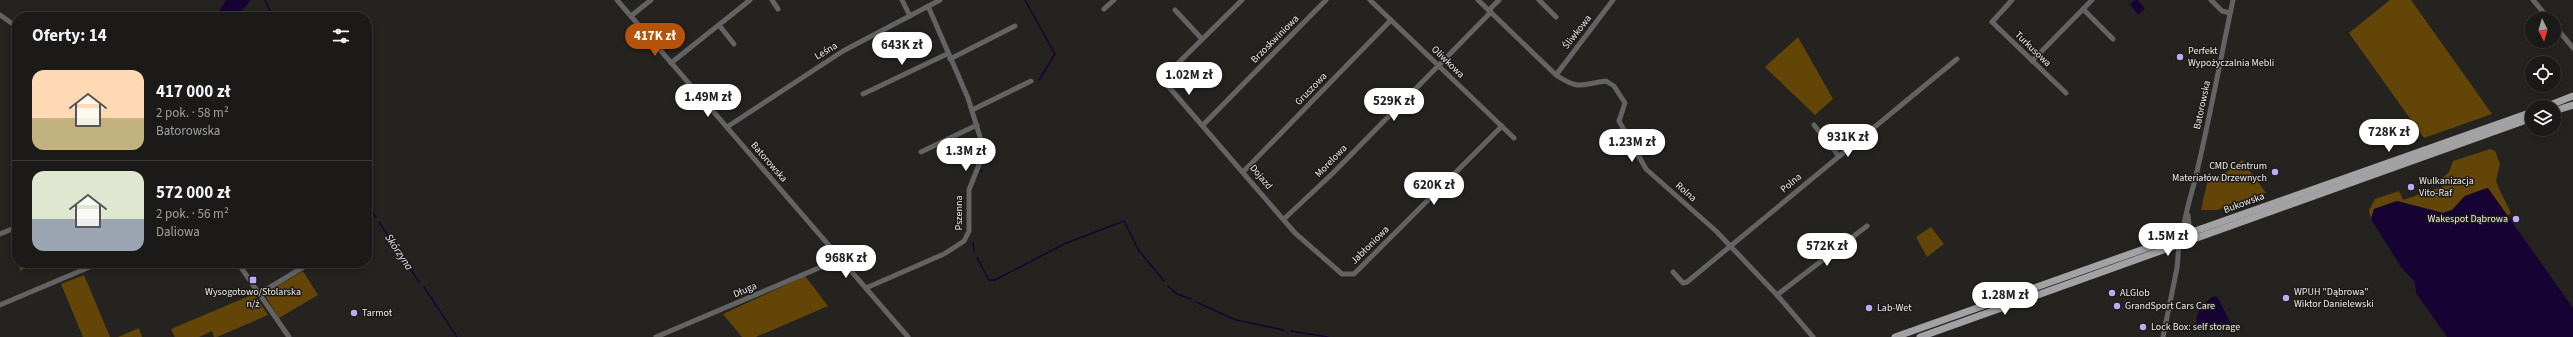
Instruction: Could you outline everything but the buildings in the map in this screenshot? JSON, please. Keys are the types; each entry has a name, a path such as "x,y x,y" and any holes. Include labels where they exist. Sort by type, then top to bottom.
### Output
{"main road":[{"path":"2561,101 2573,96"},
{"path":"2561,109 2573,105"},
{"name":"Bukowska","path":"1895,337 2525,114"},
{"name":"Bukowska","path":"1920,337 2525,121"}],"street":[{"name":"Batorowska","path":"616,0 672,63 906,336"},
{"path":"631,16 651,0"},
{"path":"672,63 750,0"},
{"path":"772,0 778,9"},
{"path":"902,0 910,16"},
{"name":"Leśna","path":"727,127 843,51 940,0"},
{"path":"1104,9 1114,0"},
{"name":"Brzoskwiniowa","path":"1203,125 1326,0"},
{"name":"Oliwkowa","path":"1370,0 1514,138"},
{"name":"Rolna","path":"1478,0 1556,74 1576,85 1586,86 1606,81 1614,86 1625,103 1619,121 1646,169 1730,245 1778,295 1813,337"},
{"name":"Morelowa","path":"1285,218 1333,173 1499,0"},
{"path":"1539,0 1556,17"},
{"name":"Śliwkowa","path":"1556,74 1614,0"},
{"name":"Turkusowa","path":"2012,0 1992,22 2066,93"},
{"path":"2032,61 2092,0"},
{"path":"2211,0 2222,11 2230,13"},
{"name":"Batorowska","path":"2183,235 2183,226 2188,214 2233,0"},
{"path":"2533,0 2543,12"},
{"path":"1175,10 1202,39 1238,1"},
{"name":"Pszenna","path":"866,288 944,254 968,237 969,190 982,151 977,125 972,110 947,54 928,6"},
{"path":"2084,9 2113,39"},
{"path":"0,15 12,23"},
{"name":"Gruszowa","path":"1244,171 1391,20"},
{"path":"719,25 734,44"},
{"path":"950,60 1015,26"},
{"path":"2561,33 2573,48"},
{"name":"Dojazd","path":"1202,39 1162,78 1285,218 1295,233 1342,274 1354,274"},
{"path":"863,94 947,54"},
{"name":"Polna","path":"1673,272 1683,283 1957,59"},
{"path":"972,110 1031,81"},
{"path":"921,152 977,125"},
{"path":"1814,125 1838,155"},
{"name":"Jabłoniowa","path":"1354,274 1502,126"},
{"name":"Batorowska","path":"2163,337 2177,268 2177,246 2189,224 2188,214"},
{"path":"2189,224 2196,228 2204,227"},
{"path":"1778,295 1867,226"},
{"path":"0,234 12,229"},
{"name":"Długa","path":"656,337 840,259"},
{"path":"0,305 87,268"},
{"path":"243,268 289,337"},
{"path":"259,294 302,268"}],"shaded area":[{"path":"226,0 251,0 241,12 219,12"},
{"path":"2135,0 2138,0 2145,9 2138,15 2130,4"},
{"path":"2390,0 2411,0 2492,114 2424,138 2349,33"},
{"path":"1798,37 1833,99 1815,115 1765,67"},
{"path":"2490,149 2495,151 2500,164 2496,181 2511,213 2507,216 2487,188 2465,196 2452,210 2443,213 2397,201 2374,209 2371,219 2369,210 2375,199 2399,191 2403,200 2444,186 2441,179 2449,172 2453,161"},
{"path":"2242,160 2266,193 2217,210 2201,210 2207,183 2222,176"},
{"path":"2488,188 2573,308 2573,337 2447,337 2416,293 2415,282 2401,267 2371,219 2374,209 2397,201 2443,213 2452,210 2465,196"},
{"path":"1931,227 1944,244 1927,257 1916,237"},
{"path":"20,268 26,268 20,271"},
{"path":"303,271 318,295 279,318 266,297 268,292"},
{"path":"84,275 110,337 83,337 61,284"},
{"path":"805,276 828,306 756,337 742,337 723,314"},
{"path":"254,294 268,315 217,337 214,337 212,331 199,337 175,337 171,329"},
{"path":"2214,296 2218,298 2231,324 2230,327 2216,326 2207,329 2197,325 2196,321 2198,312 2207,301"},
{"path":"139,328 142,337 118,337"}],"waterway":[{"name":"Skórzyna","path":"265,0 271,12"},
{"path":"1025,0 1055,54 1039,80"},
{"name":"Skórzyna","path":"372,211 376,217"},
{"path":"977,258 989,280 995,280 1064,244 1124,221 1139,251 1164,281"},
{"name":"Skórzyna","path":"379,222 419,282"},
{"path":"973,243 974,251"},
{"path":"1168,286 1177,294 1191,299"},
{"name":"Skórzyna","path":"424,287 457,337"},
{"path":"1196,302 1236,320 1284,330"},
{"path":"1291,331 1328,337"}],"place":[{"name":"Perfekt Wypożyczalnia Mebli","path":"2180,57"},
{"name":"CMD Centrum Materiałów Drzewnych","path":"2275,172"},
{"name":"Wulkanizacja Vito-Raf","path":"2411,187"},
{"name":"Wakespot Dąbrowa","path":"2516,219"},
{"name":"Wysogotowo/Stolarska n/ż","path":"253,280"},
{"name":"ALGlob","path":"2112,293"},
{"name":"WPUH \"Dąbrowa\" Wiktor Danielewski","path":"2286,298"},
{"name":"GrandSport Cars Care","path":"2117,306"},
{"name":"Lab-Wet","path":"1869,308"},
{"name":"Tarmot","path":"354,313"},
{"name":"Lock Box: self storage","path":"2143,327"}]}
